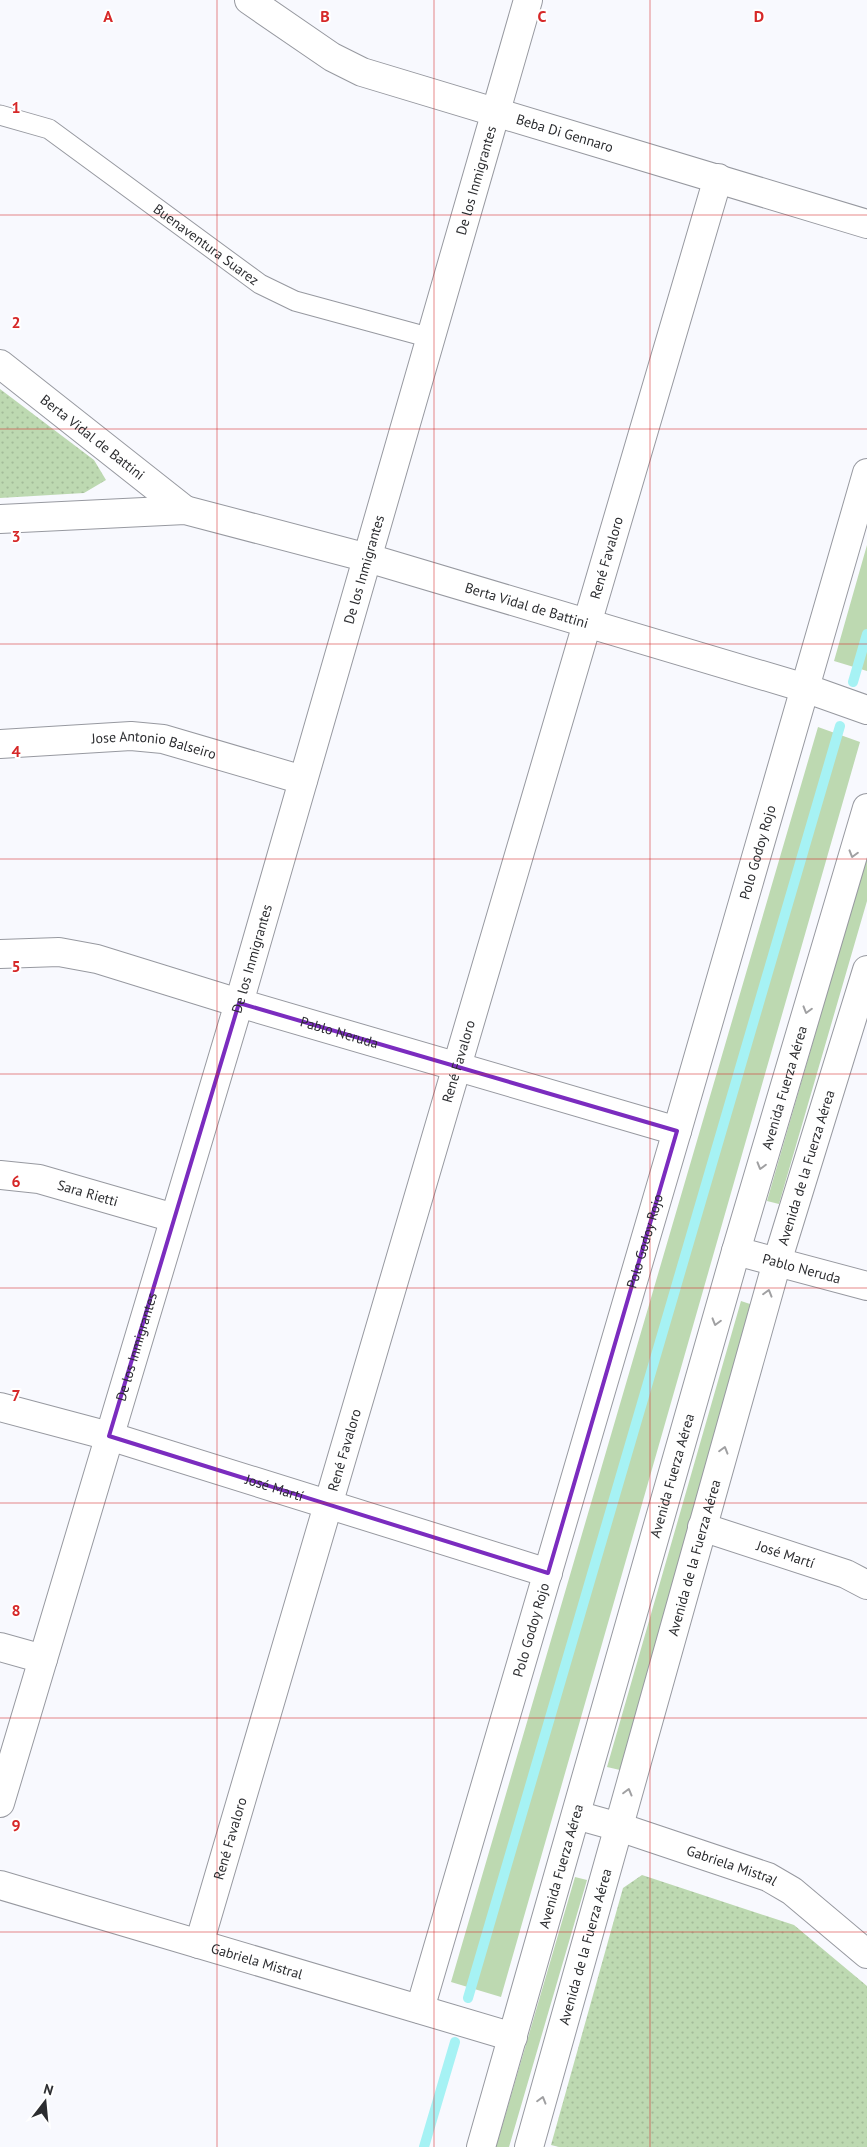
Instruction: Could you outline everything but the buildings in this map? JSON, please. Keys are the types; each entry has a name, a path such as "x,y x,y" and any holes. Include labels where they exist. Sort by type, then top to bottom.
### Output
{"street":[{"name":"Beba Di Gennaro","path":"249,0 332,57 362,72 867,224"},
{"name":"De los Inmigrantes","path":"0,1803 239,1003 528,0"},
{"name":"René Favaloro","path":"199,1944 718,178"},
{"name":"Berta Vidal de Battini","path":"0,364 185,510"},
{"name":"Polo Godoy Rojo","path":"420,2010 678,1131 867,473"},
{"name":"Berta Vidal de Battini","path":"0,519 185,510 368,558 805,688 867,710"},
{"name":"Jose Antonio Balseiro","path":"0,744 131,736 163,739 303,780"},
{"name":"Avenida Fuerza Aérea","path":"481,2147 736,1251 867,808"},
{"name":"Pablo Neruda","path":"0,954 59,952 97,959 239,1003 678,1131"},
{"name":"Avenida de la Fuerza Aérea","path":"529,2147 777,1262 867,970"},
{"name":"Sara Rietti","path":"0,1175 39,1179 174,1218"},
{"name":"Pablo Neruda","path":"736,1251 867,1286"},
{"name":"José Martí","path":"0,1406 109,1436 548,1573"},
{"name":"José Martí","path":"702,1526 846,1574 867,1585"},
{"path":"0,1646 43,1659"},
{"name":"Gabriela Mistral","path":"576,1815 619,1827 768,1878 792,1891 867,1954"},
{"name":"Gabriela Mistral","path":"0,1885 513,2037"}],"lane":[{"name":"Buenaventura Suarez","path":"0,115 49,129 260,284 294,301 431,338"}],"highlighted area":[{"path":"239,1003 677,1131 548,1573 109,1436"}],"green space":[{"path":"0,389 94,460 106,480 84,493 0,498"},
{"path":"867,545 867,671 834,661"},
{"path":"818,727 860,742 501,1997 451,1982"},
{"path":"867,855 867,901 779,1204 767,1201"},
{"path":"741,1301 753,1305 620,1770 607,1767"},
{"path":"642,1875 794,1925 867,1986 867,2147 559,2147 551,2145 623,1888"},
{"path":"575,1877 587,1880 509,2147 496,2147"}],"waterway":[{"path":"853,682 867,634"},
{"path":"468,1998 840,726"},
{"path":"424,2147 455,2042"}]}
